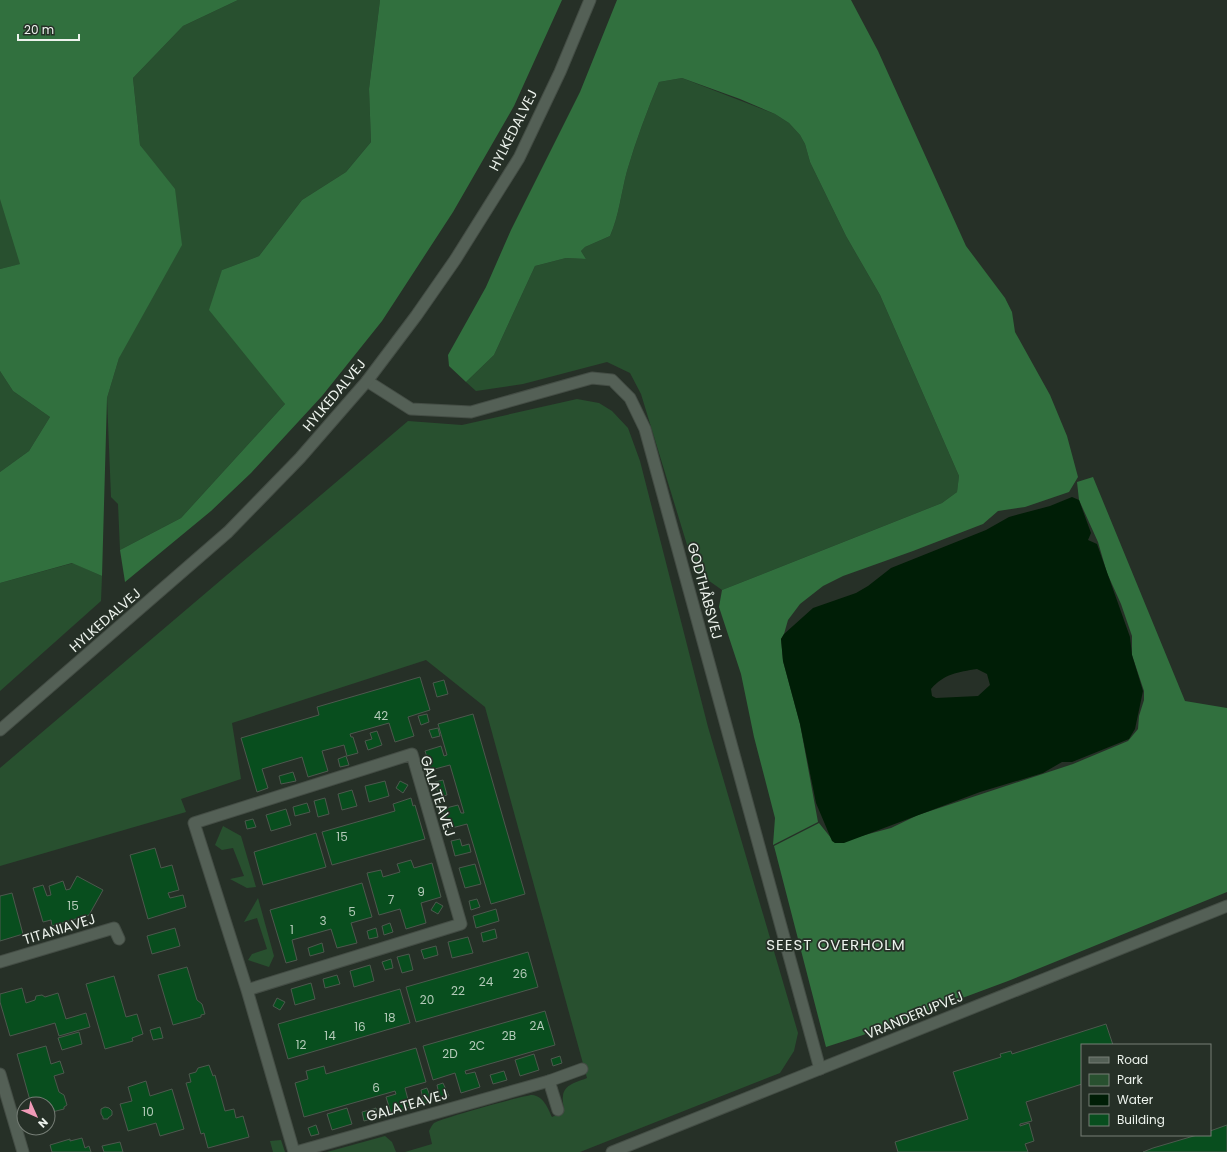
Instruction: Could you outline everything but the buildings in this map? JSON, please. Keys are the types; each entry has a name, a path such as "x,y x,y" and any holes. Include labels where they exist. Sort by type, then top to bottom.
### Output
{"street":[{"name":"HYLKEDALVEJ","path":"0,730 228,532 300,458 367,381 416,316 455,260 519,158 560,72 590,0"},
{"name":"GODTHÅBSVEJ","path":"367,381 411,408 471,412 592,378 612,380 630,398 645,428 820,1069"},
{"name":"GALATEAVEJ","path":"247,990 461,924 412,754 194,823 247,990 295,1152 549,1081 582,1069"},
{"name":"VRANDERUPVEJ","path":"612,1152 1227,906"},
{"name":"TITANIAVEJ","path":"0,962 114,928 119,939"},
{"path":"0,1074 23,1152"},
{"path":"549,1081 558,1110"}],"green space":[{"path":"0,0 238,0 183,26 133,78 140,145 175,189 182,245 119,358 107,398 102,576 72,563 0,583 0,472 29,451 50,417 13,391 0,371 0,269 20,264 0,199"},
{"path":"238,0 380,0 369,89 371,142 346,172 302,200 259,256 222,270 285,404 181,518 120,550 118,504 111,497 107,398 119,358 156,167 140,145 133,78 183,26"},
{"path":"380,0 562,0 514,106 453,212 382,321 322,396 251,473 211,511 125,582 120,550 181,518 285,404 209,310 222,270 259,256 302,200 346,172 371,142 369,89"},
{"path":"617,0 851,0 878,51 966,246 1005,298 1012,312 1015,332 1050,395 1067,436 1078,477 1069,492 1025,507 998,511 983,524 843,576 823,586 800,604 788,620 781,639 783,661 800,724 818,822 773,845 775,818 754,737 741,674 719,607 722,590 942,503 957,492 959,476 880,295 846,236 810,162 805,144 800,135 789,123 775,114 740,99 682,78 659,82 630,159 616,220 610,236 585,247 581,251 586,259 566,258 535,266 494,355 466,382 449,366 448,355 486,287 511,230 580,92"},
{"path":"682,78 775,114 789,123 800,135 805,144 810,162 846,236 880,295 959,476 957,492 942,503 722,590 695,571 641,394 630,373 607,362 523,384 476,391 466,382 494,355 535,266 566,258 586,259 581,251 585,247 610,236 616,220 630,159 659,82"},
{"path":"0,188 21,264 0,269"},
{"path":"0,371 13,391 50,417 29,451 0,472"},
{"path":"577,399 599,403 612,411 628,428 640,461 708,727 798,1033 794,1051 780,1073 580,1152 405,1152 432,1144 429,1131 434,1123 465,1112 526,1096 532,1095 543,1100 552,1117 564,1112 563,1098 566,1089 572,1084 587,1078 485,707 426,660 232,723 241,779 181,799 186,812 0,866 0,768 408,421 462,425"},
{"path":"1093,477 1185,701 1227,708 1227,892 1008,981 863,1035 826,1047 774,846 819,823 835,843 891,828 918,815 1073,764 1128,741 1138,729 1139,716 1144,700 1144,691 1132,655 1132,636 1121,604 1107,573 1098,542 1079,500 1077,482"},
{"path":"73,563 102,576 101,601 0,691 0,583"},
{"path":"223,826 241,836 256,887 247,888 230,879 244,876 233,848 222,850 215,845"},
{"path":"258,898 274,956 269,967 248,960 252,954 267,949 257,918 244,922"},
{"path":"385,1136 392,1142 396,1152 327,1152"},
{"path":"281,1140 285,1152 273,1152 270,1141"}],"water":[{"path":"1072,497 1079,500 1091,533 1088,540 1097,544 1130,637 1132,655 1143,691 1135,729 1129,739 1072,762 1062,762 1043,773 980,792 844,843 835,843 832,841 816,803 800,724 783,661 781,639 784,634 813,608 856,593 868,586 891,568 986,530 1009,517 1050,506","holes":["977,669 987,674 990,685 978,696 936,698 932,696 931,689 941,680 952,674"]}],"district":[{"name":"SEEST OVERHOLM","path":"836,944"}]}
